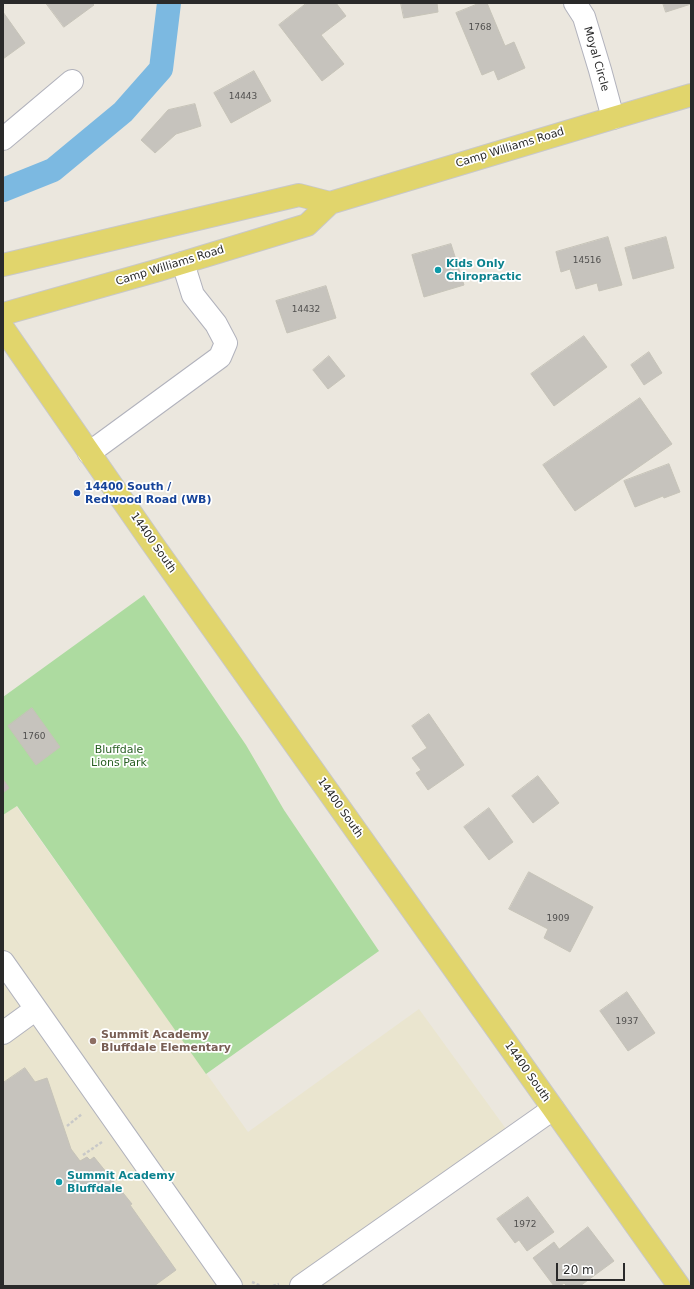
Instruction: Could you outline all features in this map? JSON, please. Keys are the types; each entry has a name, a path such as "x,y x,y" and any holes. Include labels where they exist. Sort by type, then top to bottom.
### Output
{"main road":[{"name":"Camp Williams Road","path":"3,314 184,263 306,225 330,203 691,95"},
{"path":"3,265 299,195 330,203"},
{"name":"14400 South","path":"3,328 679,1286"}],"street":[{"name":"Moyal Circle","path":"575,3 584,17 613,118"},
{"path":"3,139 72,81"},
{"path":"90,453 220,357 226,343 216,324 193,295 184,263"},
{"path":"3,962 36,1009 241,1284"},
{"path":"3,1033 36,1009"},
{"path":"301,1286 553,1109"}],"path":[{"path":"67,1126 86,1112"},
{"path":"83,1156 106,1139"},
{"path":"241,1284 261,1286"}],"shaded area":[{"name":"Summit Academy Bluffdale Elementary","path":"16,806 248,1132 419,1009 517,1144 324,1286 3,1286 3,815"}],"green space":[{"name":"Bluffdale Lions Park","path":"144,595 246,745 284,810 379,951 206,1074 17,806 3,815 3,697"}],"building":[{"path":"46,3 92,3 94,5 64,27"},
{"path":"307,3 336,3 346,16 321,35 344,64 322,81 279,25"},
{"path":"401,3 437,3 438,12 404,18"},
{"path":"480,3 487,3 505,46 514,42 525,68 498,80 494,70 482,75 456,13"},
{"path":"663,3 691,3 691,4 666,12"},
{"path":"3,12 25,43 3,59"},
{"path":"254,71 271,101 231,123 214,93"},
{"path":"195,104 201,126 176,134 155,153 141,140 168,110"},
{"path":"608,237 622,285 599,291 597,283 576,289 570,269 561,272 556,252"},
{"path":"666,237 674,268 633,279 625,248"},
{"name":"Kids Only Chiropractic","path":"451,244 464,285 424,297 412,255"},
{"path":"326,286 336,318 287,333 276,301"},
{"path":"584,336 607,367 554,406 531,374"},
{"path":"649,352 662,373 644,385 631,365"},
{"path":"329,356 345,376 328,389 313,370"},
{"path":"640,398 672,444 575,511 543,465"},
{"path":"669,464 680,492 664,498 663,496 635,507 624,481"},
{"path":"32,708 60,747 36,765 8,726"},
{"path":"429,714 464,765 428,790 416,773 421,770 412,758 427,748 412,726"},
{"path":"538,776 559,803 533,823 512,796"},
{"path":"3,779 9,788 3,793"},
{"path":"489,808 513,842 489,860 464,827"},
{"path":"529,872 593,907 570,952 544,938 548,929 509,909"},
{"path":"627,992 655,1033 628,1051 600,1011"},
{"name":"Summit Academy Bluffdale","path":"25,1068 35,1082 47,1078 71,1149 80,1161 87,1157 90,1160 94,1157 132,1204 130,1205 176,1270 154,1286 3,1286 3,1083"},
{"path":"528,1197 554,1232 527,1251 519,1240 515,1243 497,1219"},
{"path":"588,1227 614,1261 580,1286 567,1286 564,1283 560,1286 554,1286 533,1258 554,1242 559,1249"}],"waterway":[{"path":"3,190 53,170 123,112 161,69 169,3"}],"place":[{"name":"Kids Only Chiropractic","path":"438,270"},
{"name":"14400 South / Redwood Road (WB)","path":"77,493"},
{"name":"Summit Academy Bluffdale Elementary","path":"93,1041"},
{"name":"Summit Academy Bluffdale","path":"59,1182"}]}
